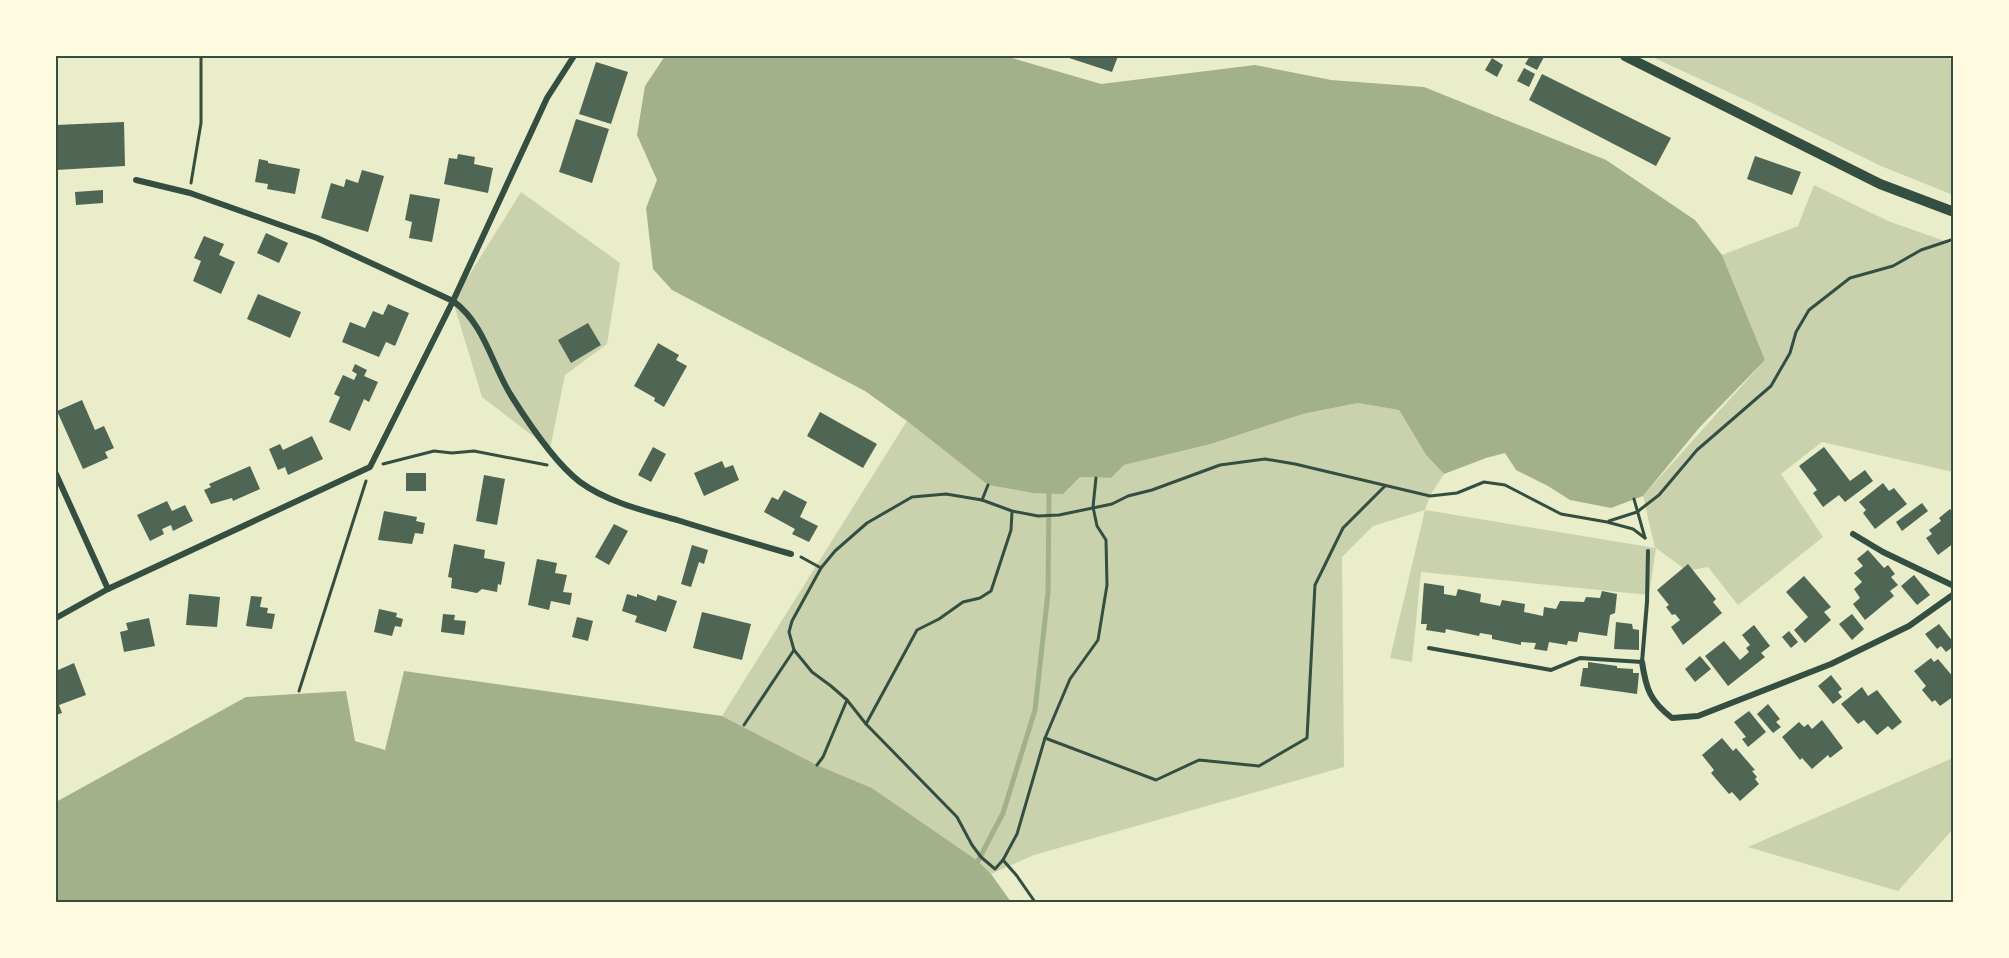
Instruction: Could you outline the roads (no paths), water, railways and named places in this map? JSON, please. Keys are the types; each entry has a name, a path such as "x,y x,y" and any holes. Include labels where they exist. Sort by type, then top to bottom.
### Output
{"main road":[{"path":"1624,56 1880,184 1953,212"}],"street":[{"path":"56,618 108,589 370,467 453,301 547,98 574,56"},
{"path":"136,180 190,194 317,238 453,301 467,311 480,332 511,396 562,467 581,483 644,511 791,554"},
{"path":"56,474 108,589"},
{"path":"1853,534 1883,552 1953,586"},
{"path":"1642,662 1646,687 1657,706 1672,718 1698,716 1749,698 1848,656 1909,626 1953,594"}],"lane":[{"path":"1429,648 1551,670 1580,657 1642,662 1648,552"}],"waterway":[{"path":"978,861 1003,813 1035,710 1048,593 1049,494"}]}
